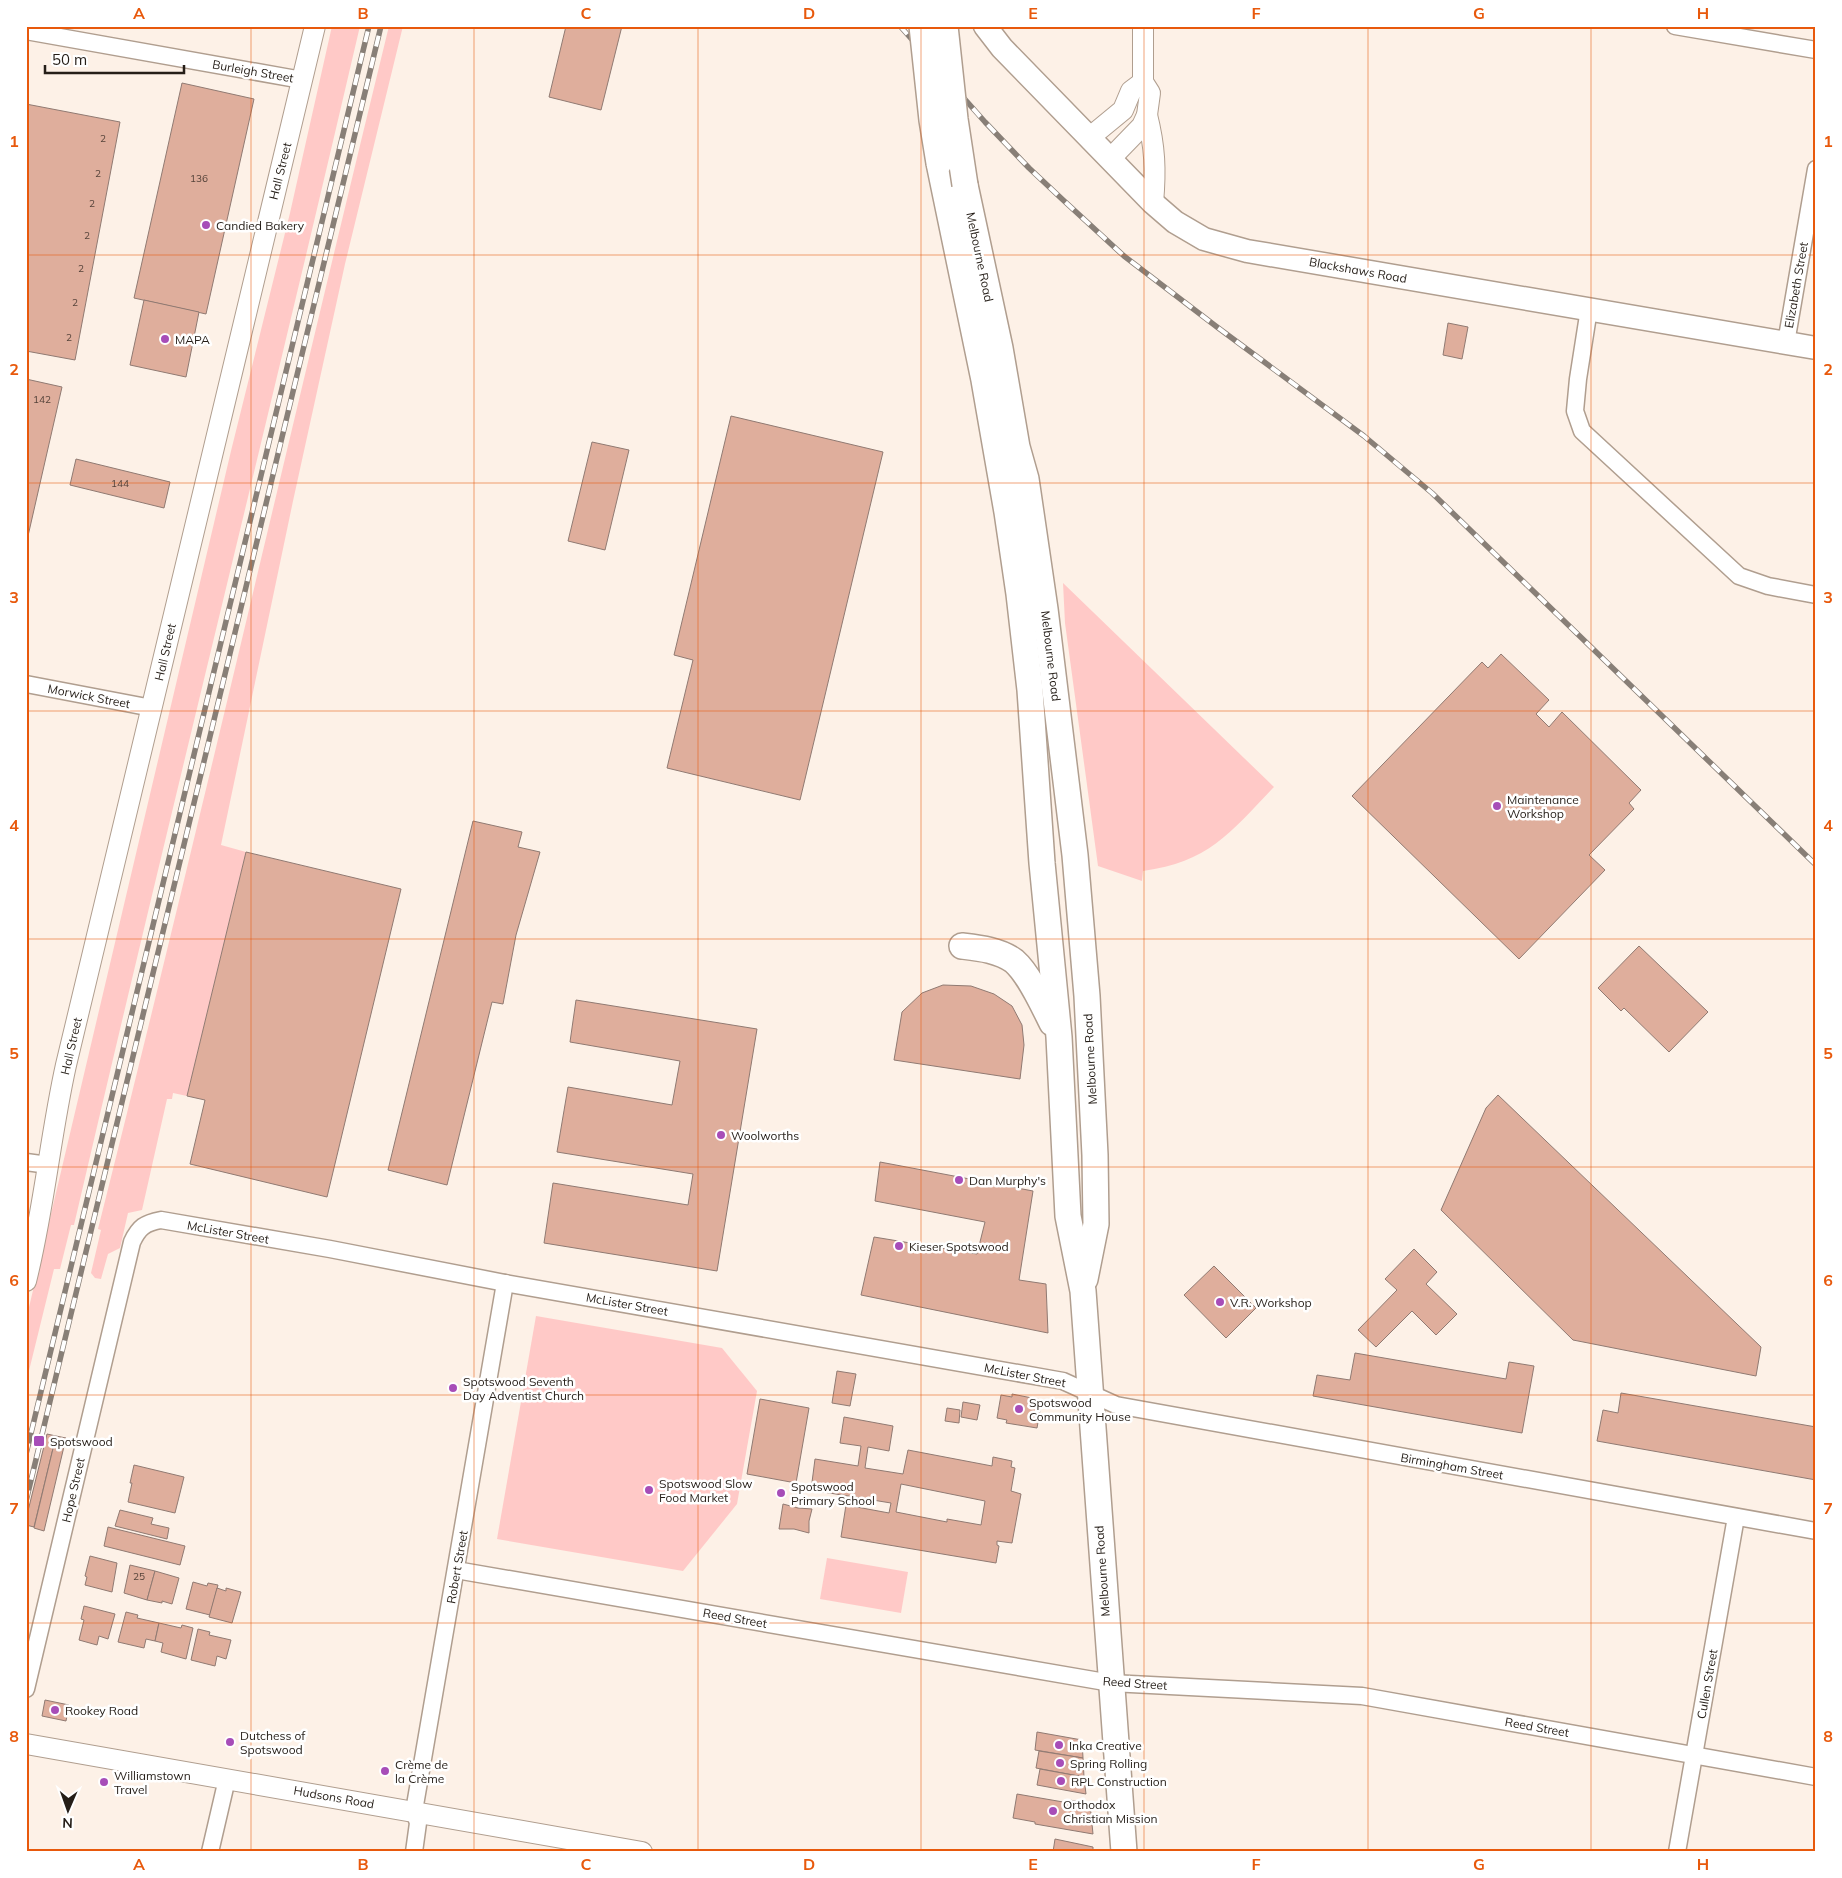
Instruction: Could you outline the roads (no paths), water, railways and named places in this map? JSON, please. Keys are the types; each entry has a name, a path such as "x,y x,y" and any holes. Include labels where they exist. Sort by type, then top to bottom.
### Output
{"main road":[{"name":"Melbourne Road","path":"922,26 938,163 984,380 1008,512 1030,690 1042,863 1059,1037 1068,1216 1083,1291 1110,1682 1124,1852"},
{"name":"Melbourne Road","path":"945,26 954,119 965,185 1000,348 1017,446 1026,478 1045,609 1075,855 1087,996 1096,1155 1096,1224 1083,1291"},
{"name":"Blackshaws Road","path":"985,26 1002,37 1089,138 1153,203 1175,222 1204,239 1247,251 1816,348"},
{"path":"962,946 990,950 1014,962 1038,994 1059,1037"}],"street":[{"name":"Hall Street","path":"26,1281 39,1225 63,1079 315,26"},
{"path":"1143,26 1143,82 1150,94 1148,115 1153,138 1156,170 1153,203"},
{"path":"1674,26 1816,50"},
{"name":"Burleigh Street","path":"26,31 302,80"},
{"path":"1089,138 1123,110 1131,91 1143,82"},
{"path":"1110,159 1139,130 1148,115"},
{"name":"Elizabeth Street","path":"1786,343 1816,169"},
{"path":"1589,309 1575,410 1582,430 1739,576 1768,586 1816,595"},
{"name":"Morwick Street","path":"26,684 152,708"},
{"path":"26,1162 48,1165"},
{"name":"McLister Street","path":"161,1220 330,1249 505,1283 1063,1381 1090,1393"},
{"name":"Hope Street","path":"26,1689 132,1242 136,1232 143,1225 161,1220"},
{"name":"Robert Street","path":"414,1852 418,1823 414,1811 505,1283"},
{"name":"Birmingham Street","path":"1090,1393 1116,1405 1816,1531"},
{"name":"Cullen Street","path":"1677,1852 1736,1517"},
{"name":"Reed Street","path":"456,1570 1110,1682 1362,1696 1816,1777"},
{"name":"Hudsons Road","path":"26,1744 642,1852"},
{"path":"210,1852 228,1779"}],"railway":[{"path":"26,1454 369,26"},
{"path":"26,1501 381,26"},
{"path":"900,26 985,122 1029,168 1124,256 1364,436 1432,493 1816,865"}],"place":[{"name":"Candied Bakery","path":"206,225"},
{"name":"MAPA","path":"165,339"},
{"name":"Maintenance Workshop","path":"1497,806"},
{"name":"Woolworths","path":"721,1135"},
{"name":"Dan Murphy's","path":"959,1180"},
{"name":"Kieser Spotswood","path":"899,1246"},
{"name":"V.R. Workshop","path":"1220,1302"},
{"name":"Spotswood Seventh Day Adventist Church","path":"453,1388"},
{"name":"Spotswood Community House","path":"1019,1409"},
{"name":"Spotswood","path":"39,1441"},
{"name":"Spotswood Slow Food Market","path":"649,1490"},
{"name":"Spotswood Primary School","path":"781,1493"},
{"name":"Rookey Road","path":"55,1710"},
{"name":"Dutchess of Spotswood","path":"230,1742"},
{"name":"Inka Creative","path":"1059,1745"},
{"name":"Spring Rolling","path":"1060,1763"},
{"name":"Crème de la Crème","path":"385,1771"},
{"name":"RPL Construction","path":"1061,1781"},
{"name":"Williamstown Travel","path":"104,1782"},
{"name":"Orthodox Christian Mission","path":"1053,1811"}]}
